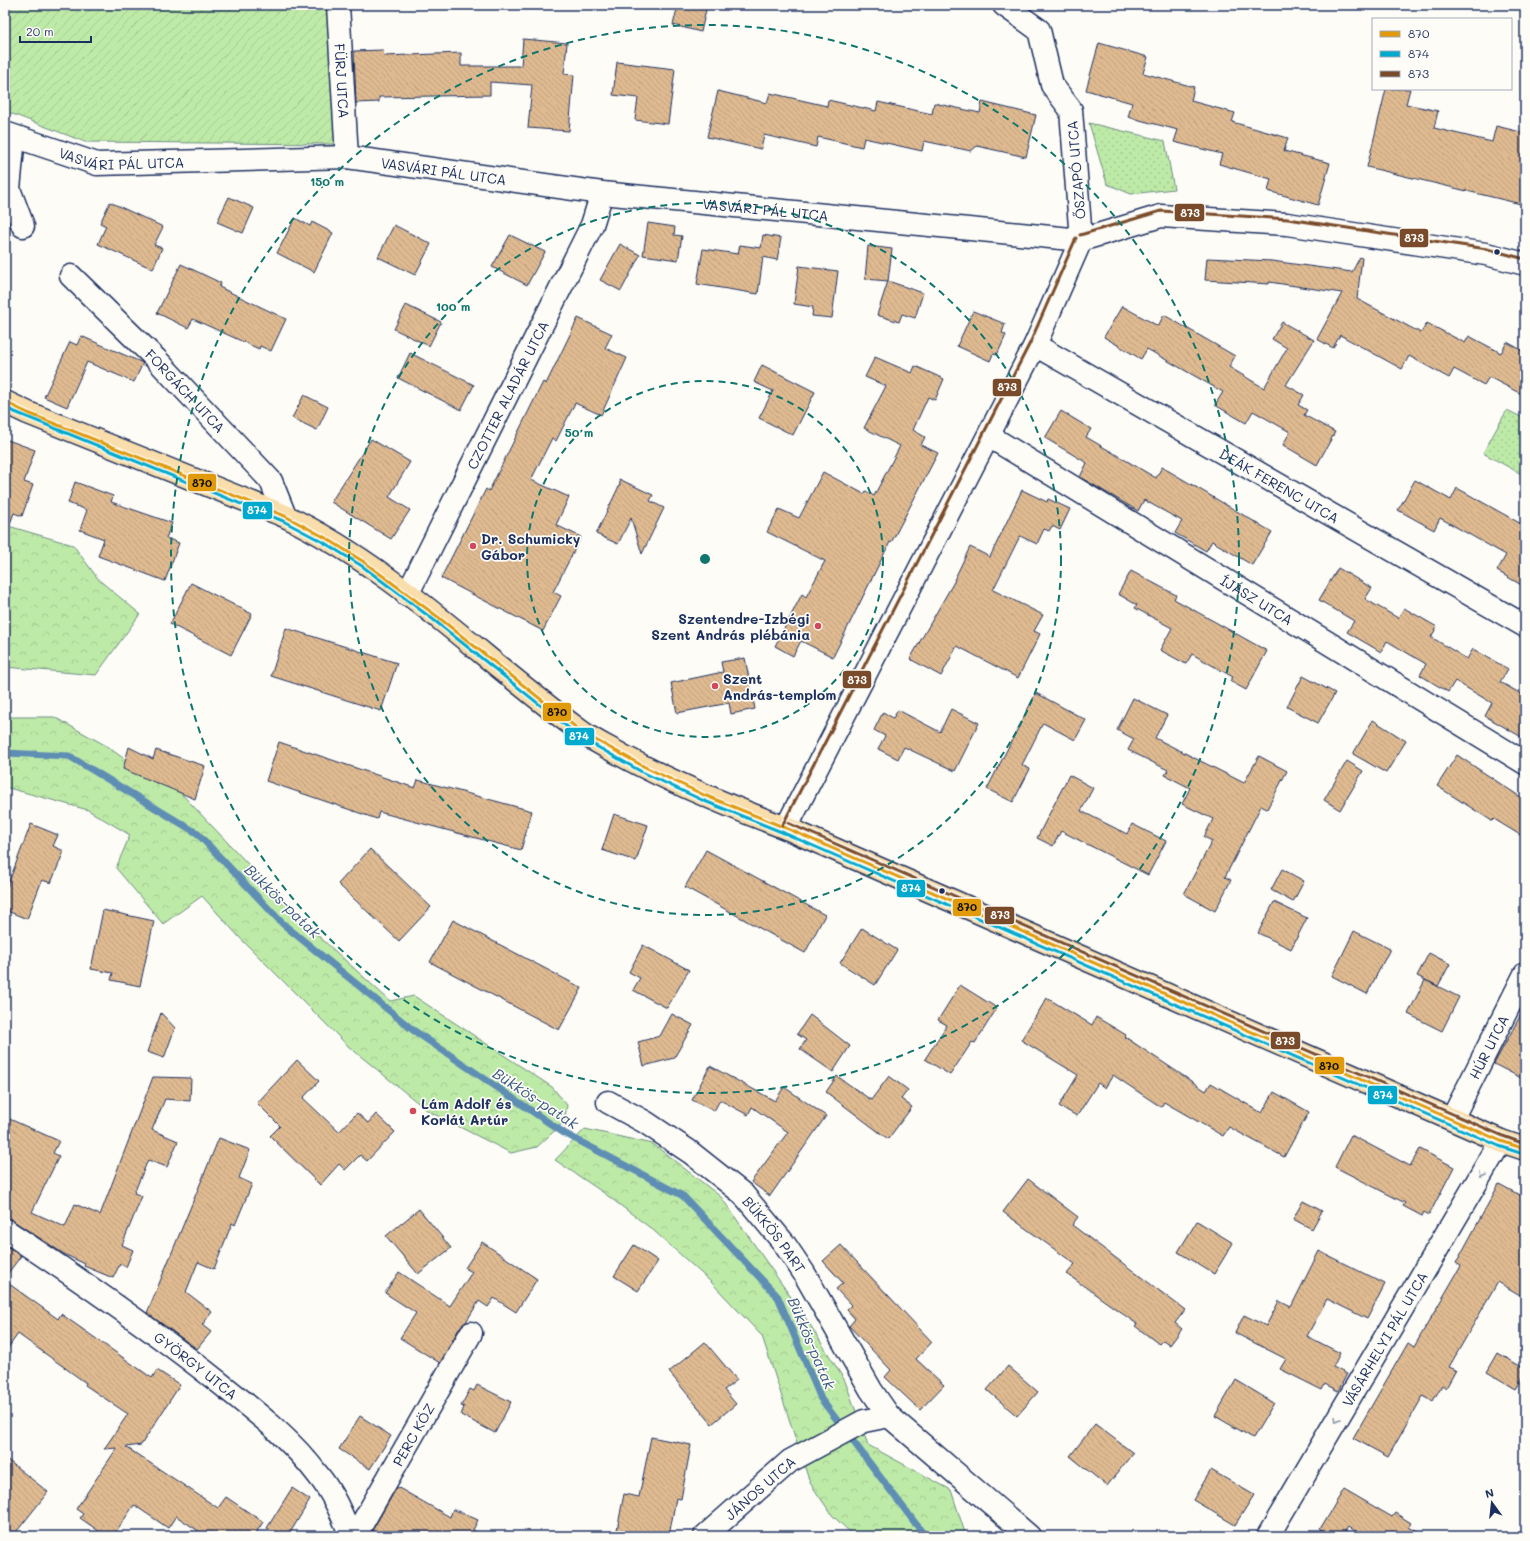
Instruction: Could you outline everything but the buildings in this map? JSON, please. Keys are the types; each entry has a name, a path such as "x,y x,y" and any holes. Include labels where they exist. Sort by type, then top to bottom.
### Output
{"main road":[{"path":"5,402 28,413 284,516 319,533 357,557 407,594 584,734 642,765 712,799 786,828 1502,1141 1525,1149"}],"street":[{"name":"FÜRJ UTCA","path":"338,5 347,157"},
{"name":"ŐSZAPÓ UTCA","path":"1004,5 1039,30 1052,85 1071,110 1082,240"},
{"name":"VASVÁRI PÁL UTCA","path":"9,135 97,164 347,157 602,193 1082,240 1161,216 1287,224 1486,254 1525,264"},
{"path":"9,135 9,189 23,226"},
{"name":"CZOTTER ALADÁR UTCA","path":"407,594 592,225 602,193"},
{"path":"786,828 1035,345 1082,240"},
{"name":"FORGÁCH UTCA","path":"71,276 156,359 272,481 284,516"},
{"name":"DEÁK FERENC UTCA","path":"1035,345 1525,626"},
{"name":"ÍJÁSZ UTCA","path":"989,436 1525,763"},
{"name":"HÚR UTCA","path":"1452,1118 1525,974"},
{"name":"BÜKKÖS PART","path":"608,1102 645,1122 690,1152 743,1194 783,1242 804,1273 871,1390 889,1416 1029,1536"},
{"name":"VÁSÁRHELYI PÁL UTCA","path":"1268,1536 1502,1141"},
{"name":"GYÖRGY UTCA","path":"5,1230 138,1320 259,1415 298,1449 320,1476 335,1500 351,1536"},
{"name":"PERC KÖZ","path":"355,1536 471,1333"},
{"name":"JÁNOS UTCA","path":"705,1536 790,1461 818,1444 864,1421 889,1416"}],"green space":[{"path":"5,5 327,5 337,144 85,142 5,111"},
{"path":"1089,123 1165,141 1174,189 1131,194 1107,184"},
{"path":"1507,410 1525,419 1525,476 1483,453"},
{"path":"5,525 73,545 99,580 140,614 96,675 5,667"},
{"path":"5,717 54,717 105,745 137,768 175,787 302,921 390,1001 414,996 552,1087 567,1105 564,1122 537,1147 511,1153 428,1111 348,1046 240,938 202,896 163,924 116,868 130,835 88,810 5,787"},
{"path":"585,1129 653,1144 721,1197 809,1323 845,1381 868,1445 951,1490 966,1536 854,1536 832,1515 810,1483 762,1336 711,1282 653,1230 604,1193 555,1160"}],"waterway":[{"name":"Bükkös-patak","path":"5,753 69,756 197,833 283,924 413,1030 564,1133 683,1196 778,1297 821,1399 925,1536"}],"transit line":[{"name":"873","path":"1080,235 1161,211 1288,219 1487,249 1525,259"},
{"name":"873","path":"782,826 1030,343 1076,238"},
{"name":"870","path":"5,402 28,413 285,516 326,538 364,562 438,617 583,733 645,767 704,795 786,828 1501,1141 1525,1149"},
{"name":"874","path":"5,408 283,521 323,542 362,566 435,621 580,737 642,772 702,800 784,833 1499,1146 1523,1154"},
{"name":"873","path":"788,823 1503,1136 1525,1144"}],"place":[{"name":"Dr. Schumicky Gábor","path":"473,546"},
{"name":"Szentendre-Izbégi Szent András plébánia","path":"818,626"},
{"name":"Szent András-templom","path":"715,686"},
{"name":"Lám Adolf és Korlát Artúr","path":"413,1111"}]}
